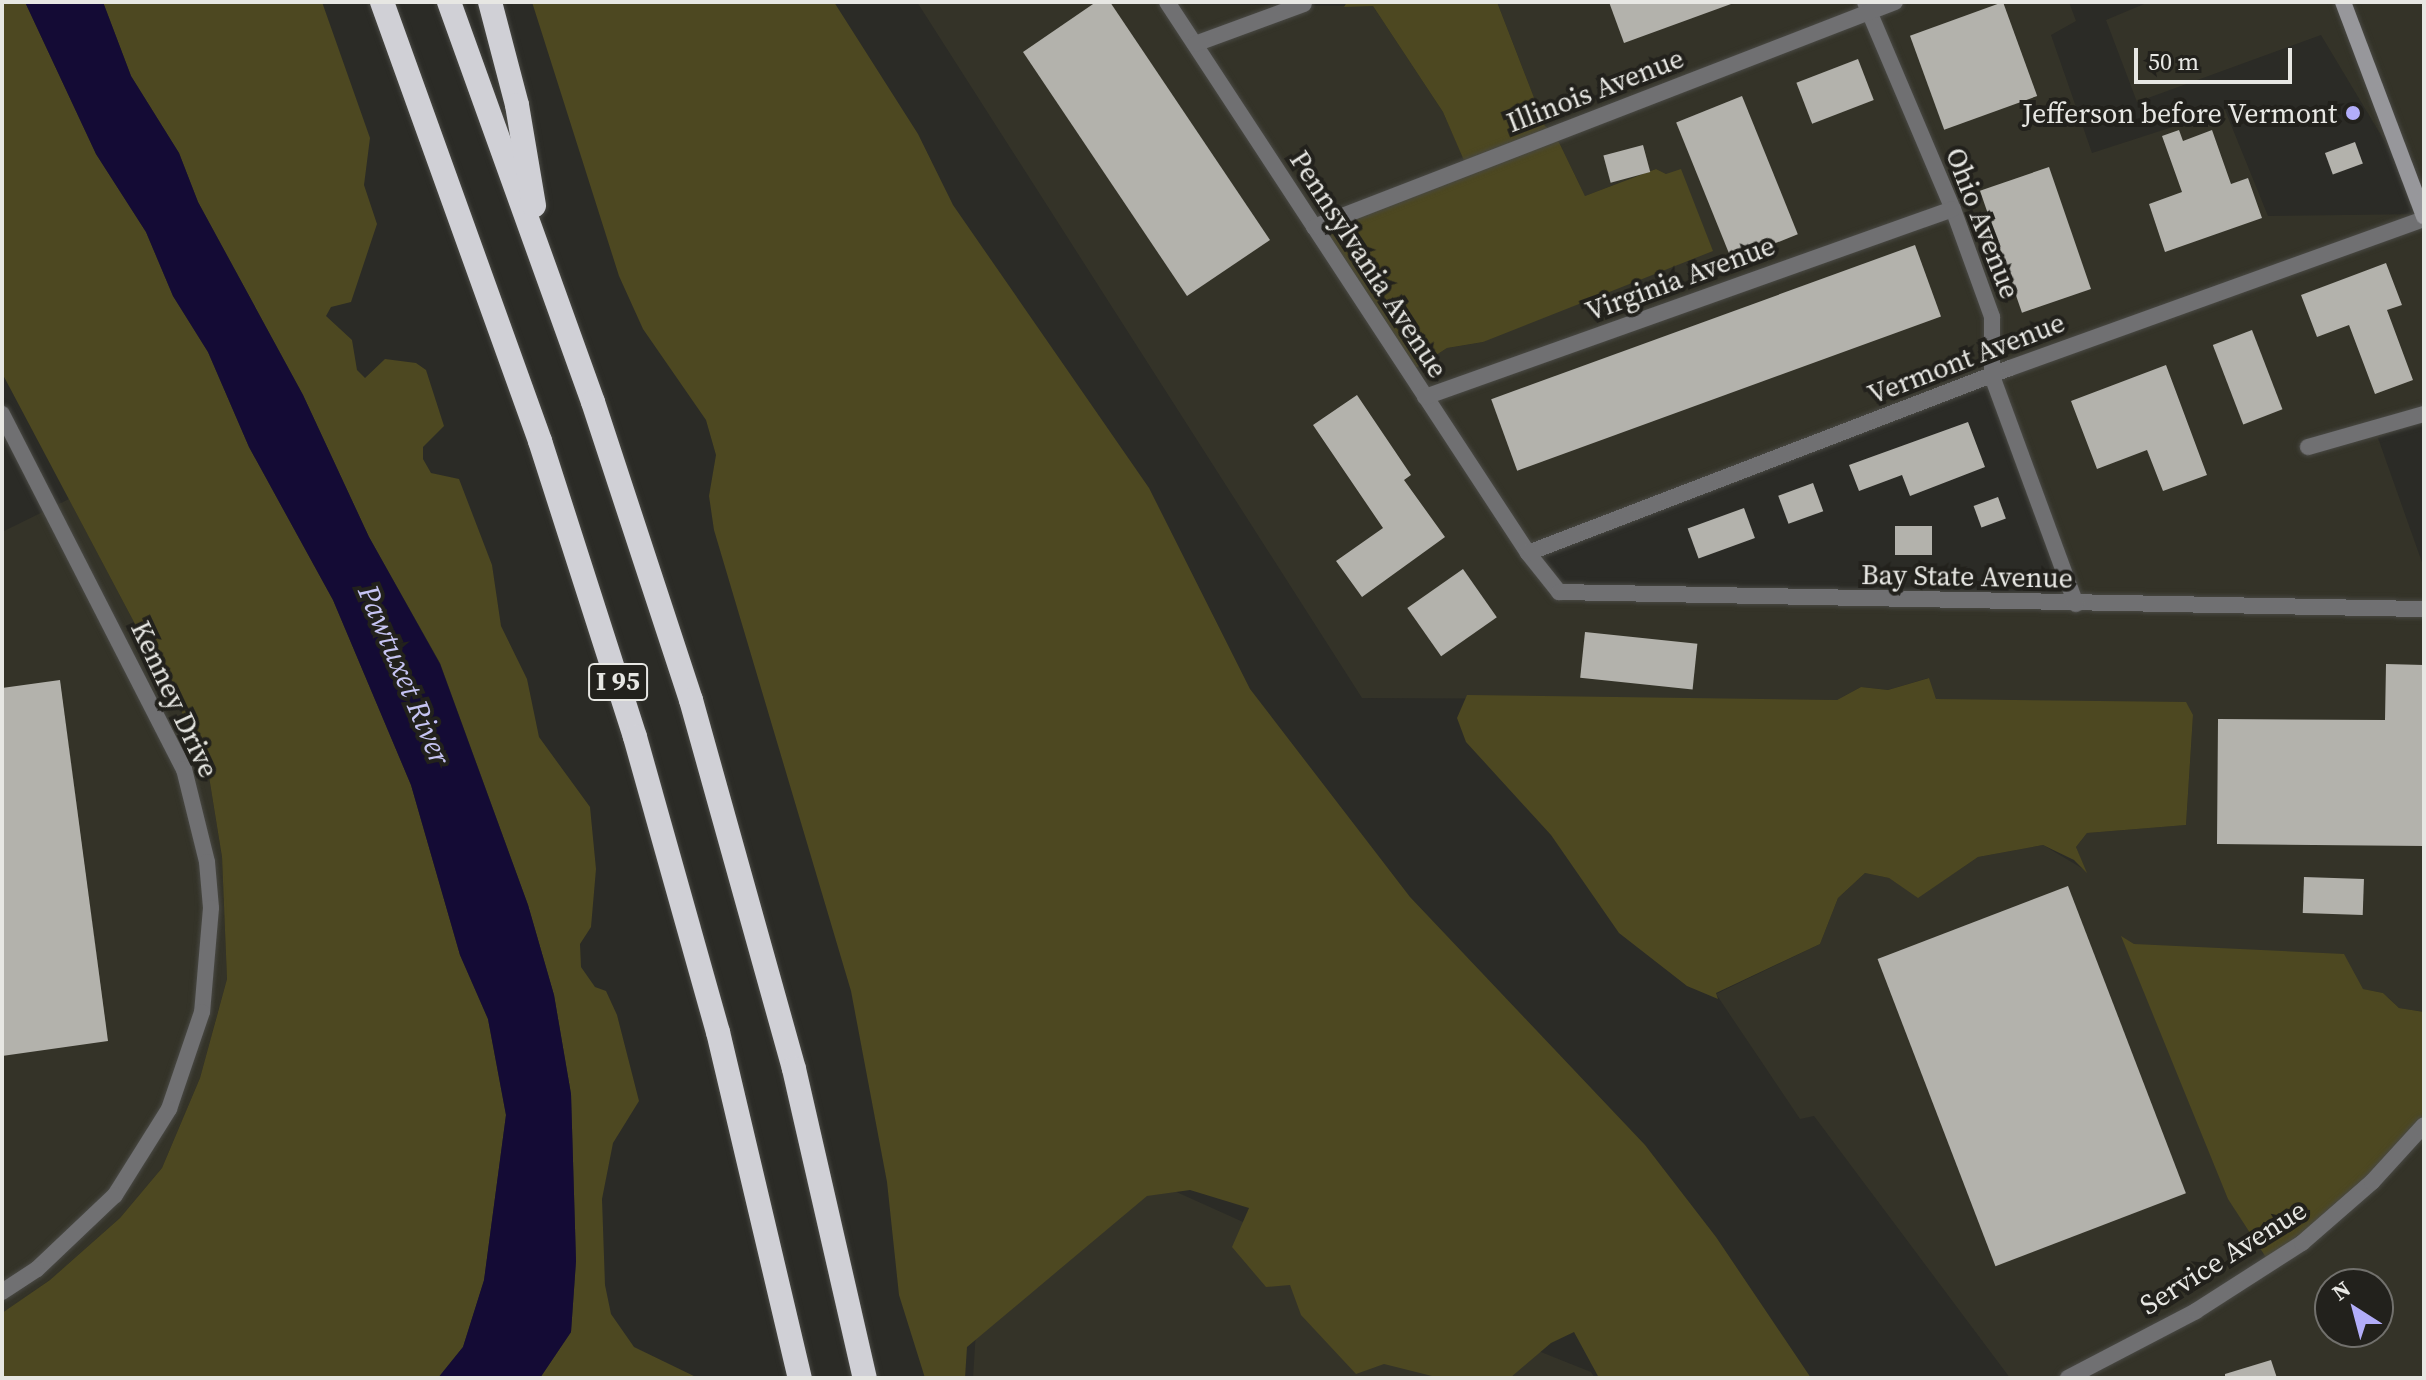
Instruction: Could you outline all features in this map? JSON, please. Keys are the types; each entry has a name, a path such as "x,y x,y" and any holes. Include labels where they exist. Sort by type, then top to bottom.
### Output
{"highway":[{"name":"I 95","path":"382,2 540,441 635,737 722,1047 800,1378"},
{"name":"I 95","path":"449,2 618,474 708,758 798,1084 865,1378"},
{"path":"490,2 519,118 542,260"}],"main road":[{"path":"2343,2 2424,218"}],"street":[{"name":"Pennsylvania Avenue","path":"1167,2 1528,553"},
{"name":"Illinois Avenue","path":"1314,227 1867,6 1895,2"},
{"path":"1195,44 1304,4"},
{"name":"Ohio Avenue","path":"1867,6 1953,209 1992,317 1992,376 2076,604"},
{"name":"Virginia Avenue","path":"1425,397 1953,209"},
{"name":"Vermont Avenue","path":"1528,553 1992,376 2424,218"},
{"name":"Kenney Drive","path":"2,414 184,769 207,862 211,908 202,1012 169,1109 115,1195 37,1269 2,1292"},
{"path":"2308,447 2424,414"},
{"name":"Bay State Avenue","path":"1528,553 1554,588 1576,595 2424,609"},
{"name":"Service Avenue","path":"2068,1378 2196,1311 2302,1243 2372,1182 2424,1125"}],"shaded area":[{"path":"2,2 25,2 96,154 146,232 173,296 208,352 249,447 333,600 411,785 460,955 488,1019 506,1115 484,1281 463,1347 438,1378 2,1378 2,1313 50,1280 120,1218 162,1168 200,1078 227,979 222,857 206,758 2,373"},
{"path":"103,2 322,2 370,138 364,185 377,224 351,302 331,307 326,316 352,340 357,370 365,378 385,359 416,363 426,370 444,426 423,447 423,459 431,473 459,479 492,565 501,626 527,679 539,737 590,807 596,869 591,927 580,944 581,967 595,987 606,991 617,1015 639,1101 613,1143 602,1199 605,1285 611,1314 634,1347 698,1378 540,1378 571,1332 576,1261 571,1094 554,995 528,905 440,663 369,537 303,395 198,202 179,153 131,76"},
{"path":"532,2 834,2 918,134 953,205 1149,488 1250,689 1410,897 1645,1145 1716,1237 1811,1378 1599,1378 1574,1332 1551,1343 1510,1378 1440,1378 1384,1364 1356,1374 1301,1315 1290,1285 1266,1287 1232,1247 1249,1208 1190,1190 1147,1196 967,1347 965,1378 925,1378 899,1295 887,1182 851,991 714,530 709,496 716,455 706,420 643,329 619,276"},
{"path":"917,2 1373,6 1443,112 1467,165 1412,370 1447,348 1483,342 1666,174 1656,169 1585,196 1554,132 1545,126 1497,2 2069,2 2076,21 2051,35 2092,153 2225,110 2268,216 2424,214 2424,419 2378,438 2424,568 2424,1012 2399,1008 2383,993 2134,944 2122,937 2424,1118 2424,1378 2010,1378 1814,1116 1800,1119 1716,994 1820,944 1838,898 1865,873 1889,878 1918,897 1978,857 2043,845 2085,870 2076,847 2087,833 2186,825 2193,715 1936,699 1928,678 1888,690 1861,687 1837,700 1362,698","holes":["1987,376 2062,559 2065,602 1557,588 1534,551"]},
{"path":"1347,2 1497,2 1545,126 1554,132 1585,196 1656,169 1666,174 1681,169 1713,251 1483,342 1447,348 1413,370 1320,224 1466,165 1443,112 1373,6 1344,7"},
{"path":"2149,2 2424,2 2424,207 2321,35 2137,102 2106,20"},
{"path":"69,499 206,758 222,857 227,979 200,1078 162,1168 120,1218 50,1280 2,1313 2,532"},
{"path":"1929,678 1936,699 2186,702 2193,715 2186,825 2087,833 2076,847 2087,873 2074,860 2043,845 1978,857 1918,898 1889,878 1865,873 1838,898 1820,944 1716,993 1718,999 1687,986 1619,933 1551,835 1466,742 1457,718 1467,695 1837,700 1861,687 1888,690"},
{"path":"2121,936 2134,944 2344,954 2363,989 2383,993 2399,1008 2424,1012 2424,1118 2368,1181 2274,1260 2267,1259 2228,1199"},
{"path":"1152,1181 1458,1319 1591,1372 1595,1378 973,1378 976,1330"}],"water":[{"name":"Pawtuxet River","path":"25,2 103,2 131,76 179,153 198,202 303,395 369,537 440,664 528,905 554,995 571,1094 576,1261 571,1332 540,1378 438,1378 463,1347 484,1280 506,1115 488,1019 460,955 411,785 333,600 249,447 208,352 173,296 146,232 96,154"}],"building":[{"path":"1096,2 1110,2 1270,240 1187,296 1023,52"},
{"path":"1609,2 1730,2 1731,4 1624,43"},
{"path":"2003,2 2037,96 1944,130 1910,36"},
{"path":"1858,59 1874,100 1812,124 1796,83"},
{"path":"1742,96 1798,234 1732,261 1676,123"},
{"path":"2179,130 2183,141 2212,130 2231,184 2248,178 2262,218 2165,252 2149,204 2182,192 2162,136"},
{"path":"2355,142 2363,164 2333,175 2325,153"},
{"path":"1643,145 1650,172 1611,183 1603,156"},
{"path":"2049,167 2091,289 2022,313 1980,191"},
{"path":"1915,245 1941,316 1517,471 1491,399"},
{"path":"2386,263 2402,305 2387,310 2413,380 2375,394 2349,325 2317,337 2301,295"},
{"path":"2252,330 2282,409 2243,424 2213,345"},
{"path":"2166,365 2207,475 2163,491 2147,450 2097,469 2071,401"},
{"path":"1357,395 1411,475 1404,480 1445,537 1362,597 1336,561 1383,528 1313,425"},
{"path":"1968,422 1985,467 1910,496 1902,475 1859,491 1849,465"},
{"path":"1813,483 1823,511 1788,524 1778,496"},
{"path":"1998,497 2006,519 1981,528 1974,506"},
{"path":"1744,508 1755,538 1699,559 1688,529"},
{"path":"1895,526 1932,526 1932,555 1895,555"},
{"path":"1463,569 1497,617 1441,656 1407,608"},
{"path":"1585,632 1697,644 1693,690 1580,678"},
{"path":"2386,664 2424,665 2424,846 2217,844 2218,719 2385,720"},
{"path":"60,680 108,1041 2,1056 2,688"},
{"path":"2304,877 2364,879 2363,915 2303,913"},
{"path":"2068,886 2186,1193 1995,1266 1878,959"},
{"path":"2271,1360 2277,1378 2225,1378 2225,1374"}],"place":[{"name":"Jefferson before Vermont","path":"2353,113"}]}
